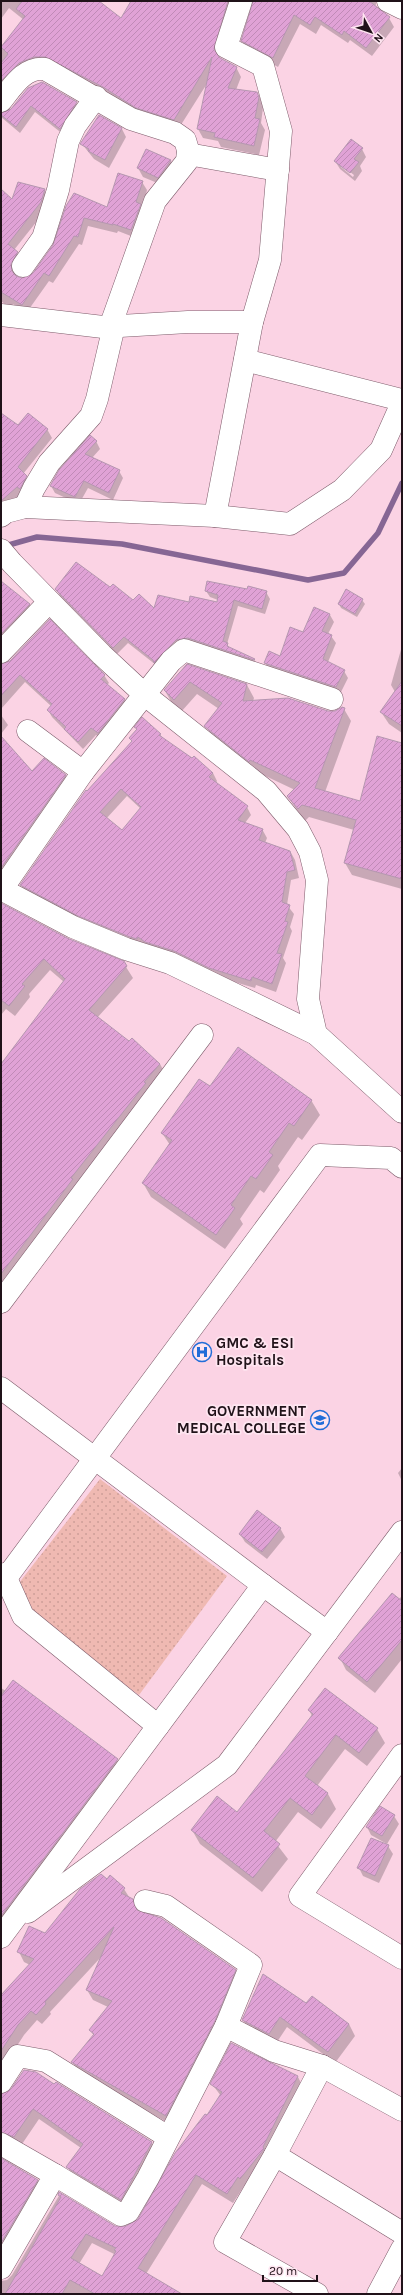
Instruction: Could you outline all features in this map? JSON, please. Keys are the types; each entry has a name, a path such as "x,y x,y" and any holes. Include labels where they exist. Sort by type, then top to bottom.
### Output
{"street":[{"path":"215,516 252,322 270,260 281,130 263,66 226,47 241,1"},
{"path":"388,1 402,8"},
{"path":"1,101 20,78 36,68 46,69 131,118 175,133 185,140 188,154 187,161 155,201 112,326 98,399 91,416 48,463 34,488 26,507"},
{"path":"23,266 43,238 58,190 70,136 75,126 96,97"},
{"path":"188,154 278,170"},
{"path":"1,315 112,326 188,322 252,322"},
{"path":"1,516 6,512 26,507 215,516 290,524 342,490 381,450 402,401 245,360"},
{"path":"6,556 49,602 145,695 266,791 298,829 310,852 317,880 308,999 316,1034"},
{"path":"1,652 49,602"},
{"path":"332,699 184,650 171,661 83,772 1,889 73,927 126,949 170,963 316,1034 402,1112"},
{"path":"28,731 83,772"},
{"path":"1,1302 202,1035"},
{"path":"158,1726 23,1616 4,1576 95,1459 320,1155 390,1158 402,1167"},
{"path":"1,1388 327,1632"},
{"path":"6,1931 227,1765 402,1532"},
{"path":"6,1931 263,1585"},
{"path":"402,1754 300,1896 402,1958"},
{"path":"1,2144 121,2215 128,2212 133,2205 226,2026 251,1965 166,1906 145,1901"},
{"path":"226,2026 274,2051 322,2066 402,2110"},
{"path":"1,2082 18,2056 46,2061 168,2137"},
{"path":"316,2294 225,2242 275,2155 322,2066"},
{"path":"275,2155 402,2233"},
{"path":"1,2268 55,2175"},
{"path":"378,2294 402,2249"}],"shaded area":[{"path":"100,1479 227,1576 139,1695 8,1597"}],"building":[{"path":"22,1 99,1 121,18 131,1 228,1 214,49 220,58 237,67 228,88 257,92 259,97 255,118 260,119 254,146 214,137 215,133 197,129 212,57 174,120 136,108 103,87 45,57 34,57 19,63 1,81 1,63 8,54 1,47 25,16 16,9"},
{"path":"253,1 369,1 390,17 366,48 344,31 342,35 315,17 310,25 294,15 273,58 241,41"},
{"path":"42,82 77,102 60,129 31,106 16,127 1,115 1,113 11,109 28,88"},
{"path":"99,115 122,128 105,160 88,151 89,149 80,144"},
{"path":"351,139 363,148 354,159 359,162 350,173 334,161"},
{"path":"146,149 171,160 158,178 137,168"},
{"path":"118,173 143,181 136,202 141,204 131,230 113,224 84,218 78,237 74,236 49,276 44,273 22,305 1,292 1,189 12,199 18,182 45,189 41,202 8,244 18,252 11,264 12,271 16,276 22,278 33,273 53,245 66,206 74,193 107,207"},
{"path":"1,413 18,425 28,413 48,429 18,467 27,476 20,489 17,487 1,501"},
{"path":"90,435 97,441 85,454 120,470 109,493 84,481 75,497 50,486 59,470"},
{"path":"76,562 110,587 113,584 133,600 139,594 154,608 158,595 189,602 190,596 217,602 218,595 205,591 207,581 247,589 248,586 267,591 262,609 234,600 223,641 228,643 227,646 255,659 254,660 188,638 176,640 154,663 153,660 124,637 113,648 55,589"},
{"path":"1,581 30,604 1,634"},
{"path":"346,589 363,599 355,614 338,604"},
{"path":"314,607 330,614 322,631 332,635 323,659 345,670 336,687 264,663 269,651 280,656 290,627 303,632"},
{"path":"50,619 105,675 101,679 125,699 98,733 91,728 78,742 64,729 66,727 47,710 52,704 20,675 1,696 1,664 10,661"},
{"path":"187,664 247,684 243,701 288,698 328,711 335,711 342,707 345,708 315,788 360,801 377,736 402,743 402,879 344,863 356,820 302,805 298,809 287,796 300,783 250,760 249,762 204,726 222,703 190,682 174,700 164,690"},
{"path":"402,681 402,726 380,712"},
{"path":"142,717 161,734 159,735 192,758 194,756 213,773 209,777 248,806 238,820 263,829 259,840 290,851 295,870 287,872 282,902 290,905 285,921 288,922 277,953 282,954 272,984 252,977 251,981 209,968 174,951 145,942 138,937 137,939 130,937 78,916 20,885 86,790 87,791 132,741 129,738 137,729 134,727","holes":["121,789 141,807 122,830 100,812"]},
{"path":"1,736 32,771 44,758 66,775 1,868"},
{"path":"1,903 67,938 124,961 127,966 89,1010 129,1041 132,1038 160,1064 144,1082 146,1083 71,1178 73,1179 1,1274 1,1064 65,979 44,959 22,984 25,986 9,1006 1,1000"},
{"path":"238,1047 312,1100 294,1126 289,1123 269,1152 273,1155 256,1179 251,1176 231,1205 235,1208 216,1235 142,1183 172,1140 161,1133 199,1079 210,1086"},
{"path":"257,1510 281,1528 262,1552 239,1534"},
{"path":"392,1593 402,1601 402,1640 367,1682 338,1658"},
{"path":"13,1680 118,1759 1,1916 1,1696"},
{"path":"325,1688 378,1728 359,1753 336,1735 305,1776 328,1793 312,1815 290,1798 264,1831 280,1844 253,1878 191,1830 217,1796 237,1812 313,1714 308,1710"},
{"path":"380,1806 395,1815 382,1836 366,1827"},
{"path":"371,1838 389,1845 375,1876 357,1868"},
{"path":"101,1874 107,1879 110,1875 125,1888 121,1893 133,1899 137,1910 161,1918 236,1970 215,2021 166,2116 71,2062 94,2034 89,2030 112,2001 86,1990 114,1927 45,2002 46,2004 36,2015 31,2011 18,2025 1,2051 1,1995 34,1959 17,1952 29,1926 45,1933 80,1889"},
{"path":"263,1974 306,2003 312,1996 349,2024 328,2052 280,2017 269,2034 242,2020"},
{"path":"231,2043 298,2076 263,2147 264,2149 240,2179 238,2177 227,2194 196,2175 138,2268 182,2294 95,2294 70,2280 62,2294 5,2294 61,2197 58,2195 59,2192 115,2226 126,2226 138,2219 175,2153 205,2114 207,2115 222,2092 210,2084","holes":["86,2234 116,2248 114,2250 116,2251 102,2276 71,2258"]},
{"path":"24,2070 36,2072 54,2084 56,2082 152,2142 121,2200 66,2167 83,2144 33,2109 14,2137 1,2132 1,2094 11,2089"},
{"path":"1,2158 38,2180 1,2243"}],"waterway":[{"path":"5,546 37,537 122,544 308,580 344,573 378,533 402,483"}],"place":[{"name":"GMC & ESI Hospitals","path":"202,1352"},
{"name":"GOVERNMENT MEDICAL COLLEGE","path":"320,1420"}]}
